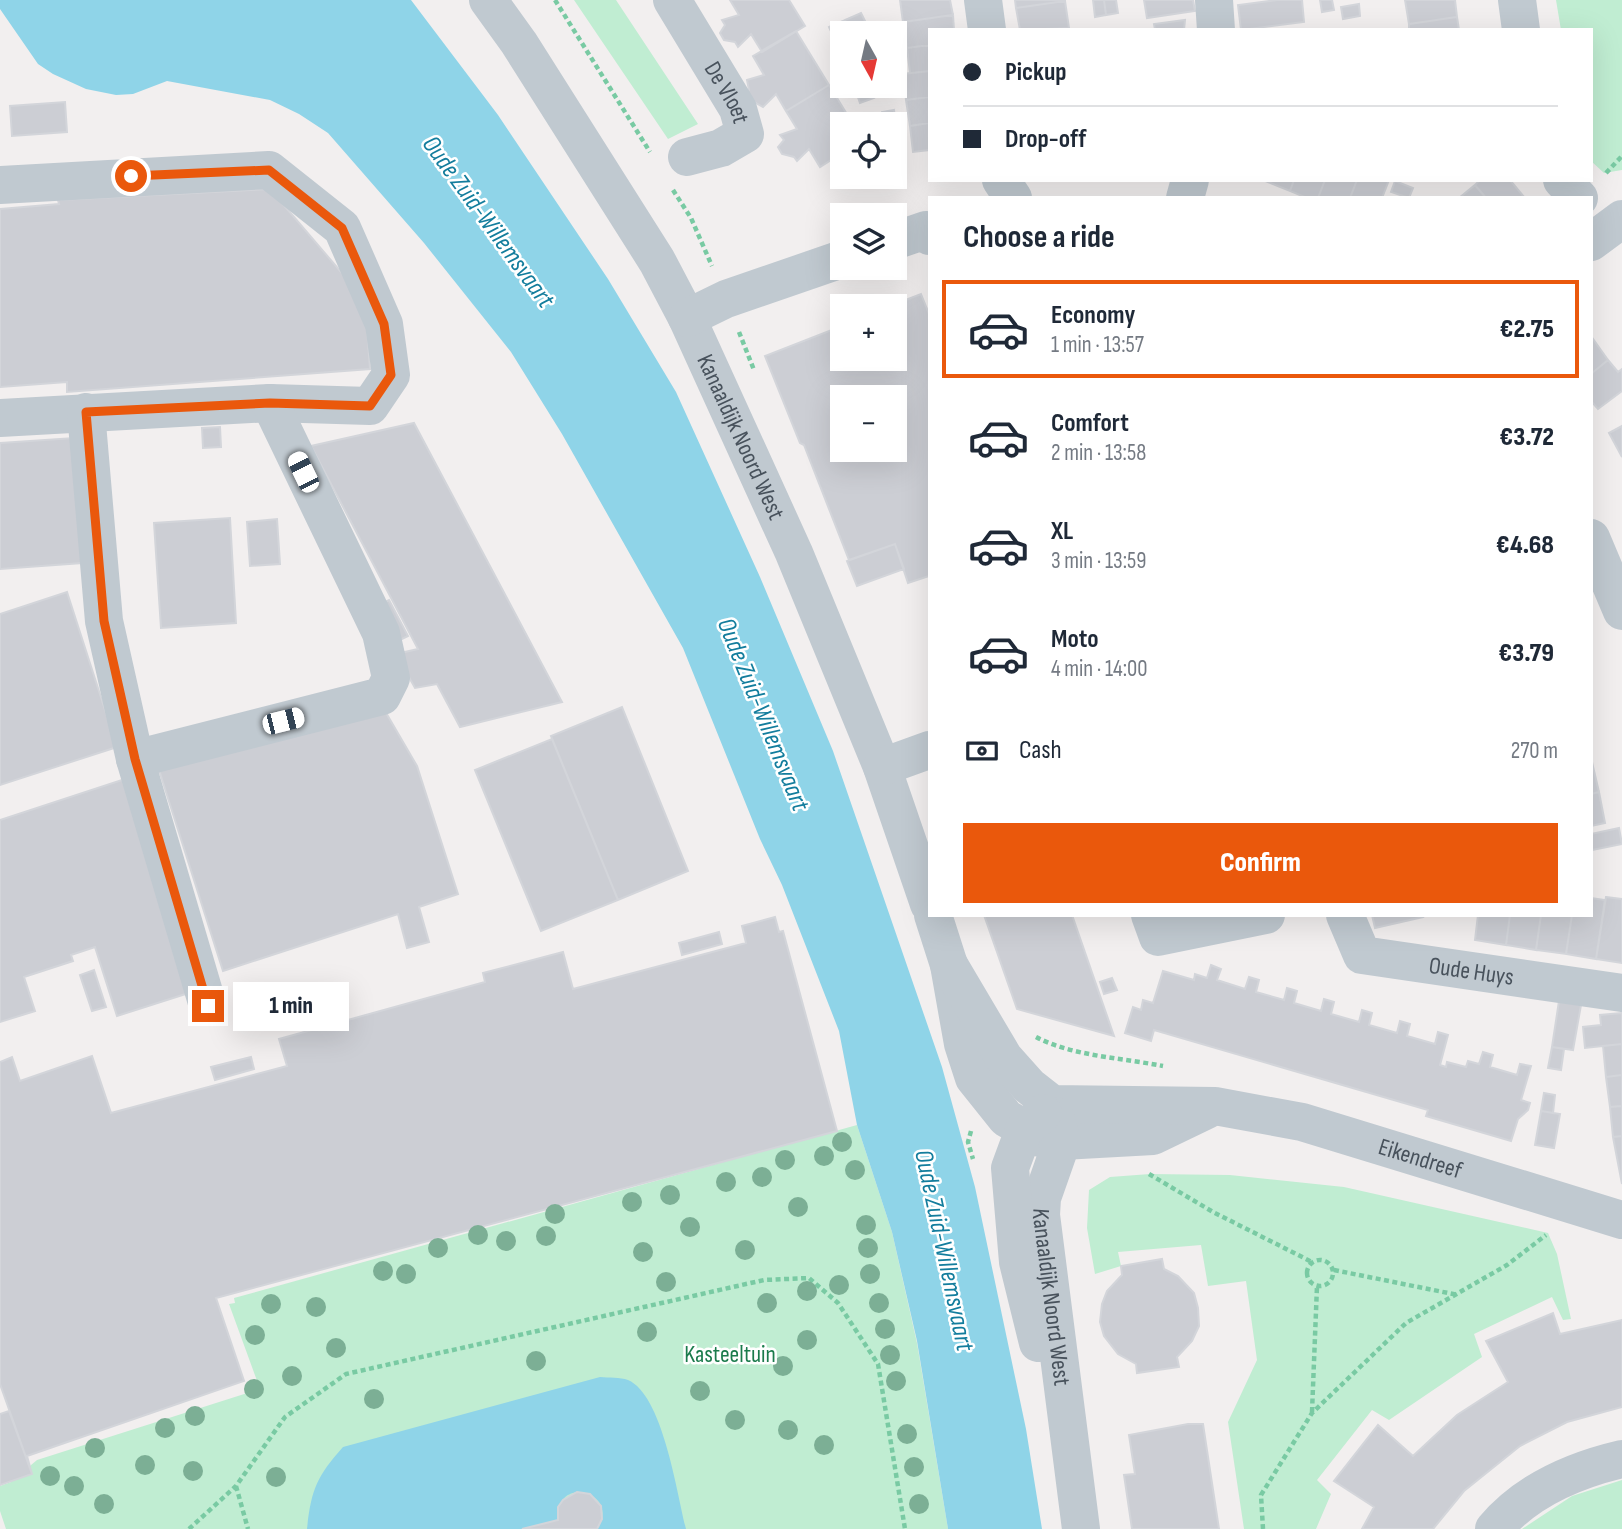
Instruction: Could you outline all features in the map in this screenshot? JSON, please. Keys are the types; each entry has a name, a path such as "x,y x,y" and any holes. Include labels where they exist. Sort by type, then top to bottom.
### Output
{"street":[{"name":"Kanaaldijk Noord West","path":"488,0 519,43 657,261 687,318 794,554 882,767 928,901"},
{"name":"De Vloet","path":"671,0 738,109 745,134 721,148 687,157"},
{"path":"983,0 987,28"},
{"path":"1214,0 1216,28"},
{"path":"1517,0 1521,28"},
{"path":"0,185 269,170 342,228 384,324 391,375 370,406 270,403 0,418"},
{"path":"1564,182 1577,196"},
{"path":"907,237 926,230 928,234"},
{"path":"687,318 726,299 830,263"},
{"path":"135,759 382,696 391,677 381,633 270,403"},
{"path":"86,412 104,621 135,759 208,1006"},
{"path":"1593,543 1622,611"},
{"path":"882,767 928,750"},
{"path":"934,917 949,965 963,1044 974,1077 1000,1111 1024,1130 1040,1138 1062,1141 1153,1136 1215,1107"},
{"path":"1151,917 1158,937 1256,917"},
{"name":"Oude Huys","path":"1346,917 1362,955 1622,993"},
{"path":"949,965 1004,1058 1028,1086 1052,1104 1062,1141"},
{"name":"Kanaaldijk Noord West","path":"1052,1104 1024,1130 1010,1168 1018,1262 1075,1488"},
{"name":"Eikendreef","path":"1052,1104 1215,1107 1302,1122 1622,1220"},
{"name":"Kanaaldijk Noord West","path":"1062,1141 1042,1198 1041,1215 1081,1529"},
{"path":"1494,1529 1553,1483 1591,1466 1622,1459"}],"path":[{"path":"1046,1042 1091,1055"},
{"path":"1140,1170 1312,1262 1326,1261 1334,1270 1459,1295"},
{"path":"1264,1529 1261,1495 1312,1413 1406,1324 1507,1265 1580,1209"},
{"path":"1312,1262 1307,1277 1317,1286"},
{"path":"1317,1286 1330,1282 1334,1270"},
{"path":"189,1529 236,1486 285,1416 346,1374 764,1280 809,1278 838,1303 878,1364 905,1529"},
{"path":"1312,1413 1317,1286"},
{"path":"236,1486 248,1529"}],"green space":[{"path":"574,0 616,0 698,124 668,139"},
{"path":"1556,0 1622,0 1622,170 1604,173 1593,163 1593,28 1561,28"},
{"name":"Kasteeltuin","path":"857,1125 892,1232 917,1343 948,1529 6,1529 0,1511 0,1486 11,1482 37,1460 260,1389 229,1304 235,1303 234,1298"},
{"path":"1150,1174 1230,1175 1344,1187 1548,1233 1557,1254 1571,1319 1563,1320 1552,1297 1474,1334 1482,1357 1389,1420 1372,1410 1317,1480 1331,1494 1316,1529 1244,1529 1228,1422 1257,1360 1246,1281 1208,1286 1201,1245 1118,1252 1121,1266 1095,1274 1087,1228 1089,1190 1110,1177"},
{"path":"1622,1480 1622,1529 1522,1529 1572,1496"}],"water":[{"name":"Oude Zuid-Willemsvaart","path":"0,0 411,0 498,115 608,279 676,392 760,577 833,751 942,1067 975,1187 1026,1429 1042,1529 948,1529 917,1341 892,1232 857,1125 839,1031 782,885 760,839 683,648 562,434 511,352 424,243 328,133 299,114 270,100 167,81 133,94 116,95 86,89 38,64 0,9"},
{"path":"600,1377 628,1380 640,1389 651,1405 667,1447 686,1529 597,1529 602,1516 601,1505 585,1493 575,1492 566,1496 560,1505 558,1520 522,1529 307,1529 317,1484 343,1447"}],"building":[{"path":"730,0 789,0 805,26 762,52 751,34 738,47 735,42 724,40 720,33 725,25 722,20 739,15"},
{"path":"900,0 950,0 953,15 903,21"},
{"path":"1015,0 1065,0 1065,1 1016,8"},
{"path":"1093,0 1104,0 1106,15 1095,17"},
{"path":"1104,0 1116,0 1118,13 1106,15"},
{"path":"1144,0 1193,0 1195,11 1147,18"},
{"path":"1302,0 1304,22 1241,28 1238,5"},
{"path":"1320,0 1332,0 1334,10 1322,12"},
{"path":"1405,0 1455,0 1457,17 1409,24"},
{"path":"1065,1 1069,28 1020,28 1016,8"},
{"path":"1359,4 1360,16 1343,19 1341,7"},
{"path":"861,13 865,21 845,21"},
{"path":"953,15 954,28 928,28 928,45 907,48 907,21"},
{"path":"1457,17 1459,28 1409,28 1409,24"},
{"path":"1185,20 1184,28 1155,28 1154,24"},
{"path":"796,31 829,85 786,111 776,94 763,107 744,93 749,90 747,80 764,75 753,56"},
{"path":"928,45 928,71 907,74 910,73 907,48"},
{"path":"928,71 928,97 906,100 907,74"},
{"path":"829,85 830,98 837,98 846,112 830,112 830,161 820,167 809,149 797,161 794,157 782,154 778,147 784,140 780,135 797,129 786,111"},
{"path":"928,97 928,123 910,126 906,100"},
{"path":"858,98 874,98 860,103"},
{"path":"65,102 67,132 12,136 10,106"},
{"path":"928,123 928,150 913,152 910,126"},
{"path":"1268,182 1293,182 1290,191"},
{"path":"1293,182 1324,182 1319,196 1302,196 1290,191"},
{"path":"1324,182 1356,182 1351,196 1319,196"},
{"path":"1356,182 1388,182 1383,196 1351,196"},
{"path":"1395,182 1413,188 1410,196 1391,192"},
{"path":"1478,182 1512,182 1523,196 1484,196 1475,185"},
{"path":"1475,185 1484,196 1461,196"},
{"path":"270,189 365,300 370,369 67,392 67,382 0,387 0,209 59,204 58,200"},
{"path":"921,294 928,312 928,576 908,583 895,544 849,560 804,445 800,443 765,356 830,331 830,371 907,371 907,299"},
{"path":"1593,339 1608,360 1593,372"},
{"path":"1608,360 1618,372 1622,369 1622,391 1598,409 1593,403 1593,372"},
{"path":"414,423 562,702 460,727 437,684 415,688 396,654 418,649 311,446"},
{"path":"1622,426 1622,457 1609,433"},
{"path":"220,427 221,447 203,448 202,428"},
{"path":"74,438 82,563 0,569 0,443"},
{"path":"230,518 236,623 161,628 154,523"},
{"path":"277,519 280,564 250,566 247,522"},
{"path":"895,544 904,569 857,586 847,561"},
{"path":"67,592 117,747 0,785 0,614"},
{"path":"389,600 408,636 396,642 377,606"},
{"path":"378,699 417,766 458,894 419,907 429,942 407,948 398,914 223,971 159,770"},
{"path":"622,707 688,871 618,900 551,736"},
{"path":"552,739 618,900 541,931 475,770"},
{"path":"1593,766 1599,792 1593,794"},
{"path":"128,778 198,990 117,1016 95,947 71,955 73,961 24,977 35,1011 0,1022 0,820"},
{"path":"1599,792 1605,823 1593,826 1593,794"},
{"path":"1619,828 1622,844 1593,850 1593,834"},
{"path":"1606,897 1622,899 1622,963 1596,959"},
{"path":"1593,898 1605,900 1596,959 1566,954 1572,917 1593,917"},
{"path":"775,917 779,932 783,931 837,1131 216,1298 244,1381 27,1456 32,1474 0,1384 0,1062 12,1057 20,1081 92,1056 111,1113 287,1066 279,1039 485,982 483,973 563,952 573,989 746,943 742,926"},
{"path":"985,917 1073,917 1114,1036 1017,1009"},
{"path":"1372,917 1423,917 1375,928"},
{"path":"1478,917 1510,917 1506,945 1475,940"},
{"path":"1510,917 1541,917 1536,950 1506,945"},
{"path":"1541,917 1572,917 1566,954 1536,950"},
{"path":"719,932 722,944 682,955 679,943"},
{"path":"1211,965 1221,969 1217,980 1245,989 1249,977 1259,980 1256,992 1284,1000 1287,988 1297,991 1294,1003 1321,1011 1324,999 1334,1002 1331,1014 1359,1022 1362,1010 1372,1013 1369,1025 1397,1033 1400,1021 1410,1024 1407,1036 1435,1044 1438,1032 1448,1035 1440,1065 1446,1067 1447,1062 1466,1067 1468,1061 1479,1064 1483,1052 1493,1055 1490,1067 1517,1075 1520,1064 1531,1066 1521,1100 1530,1103 1528,1110 1518,1119 1511,1141 1426,1116 1428,1110 1154,1030 1151,1041 1125,1033 1133,1007 1141,1010 1143,1000 1153,1003 1163,971 1194,980 1195,974 1207,978"},
{"path":"94,970 106,1007 92,1011 80,975"},
{"path":"1112,978 1117,990 1104,994 1100,982"},
{"path":"1559,1001 1581,1005 1573,1050 1552,1047"},
{"path":"1622,1013 1622,1044 1585,1048 1583,1027 1601,1025 1600,1015"},
{"path":"1622,1044 1622,1075 1606,1077 1603,1046"},
{"path":"1552,1047 1564,1049 1561,1070 1548,1068"},
{"path":"251,1057 254,1069 215,1080 211,1067"},
{"path":"1622,1075 1622,1106 1610,1107 1606,1077"},
{"path":"1544,1093 1555,1095 1553,1113 1541,1111"},
{"path":"1622,1106 1622,1136 1613,1137 1610,1107"},
{"path":"1541,1111 1560,1114 1554,1148 1535,1145"},
{"path":"1622,1136 1622,1184 1613,1137"},
{"path":"1162,1259 1164,1269 1178,1276 1194,1293 1199,1326 1192,1341 1177,1357 1179,1367 1137,1373 1136,1364 1118,1354 1104,1336 1100,1322 1102,1304 1107,1291 1122,1275 1121,1266"},
{"path":"1553,1313 1560,1334 1622,1320 1622,1407 1567,1422 1520,1446 1464,1491 1433,1529 1362,1529 1374,1507 1334,1481 1378,1425 1413,1456 1457,1415 1508,1382 1486,1341"},
{"path":"9,1411 32,1474 0,1485 0,1414"},
{"path":"1188,1424 1203,1424 1219,1529 1132,1529 1124,1475 1135,1474 1129,1435"},
{"path":"577,1492 590,1494 601,1506 602,1519 597,1529 522,1529 558,1520 558,1507 563,1500"}],"route":[{"path":"131,176 269,170 342,228 384,324 391,375 370,406 270,403 86,412 104,621 135,759 208,1006"}]}
